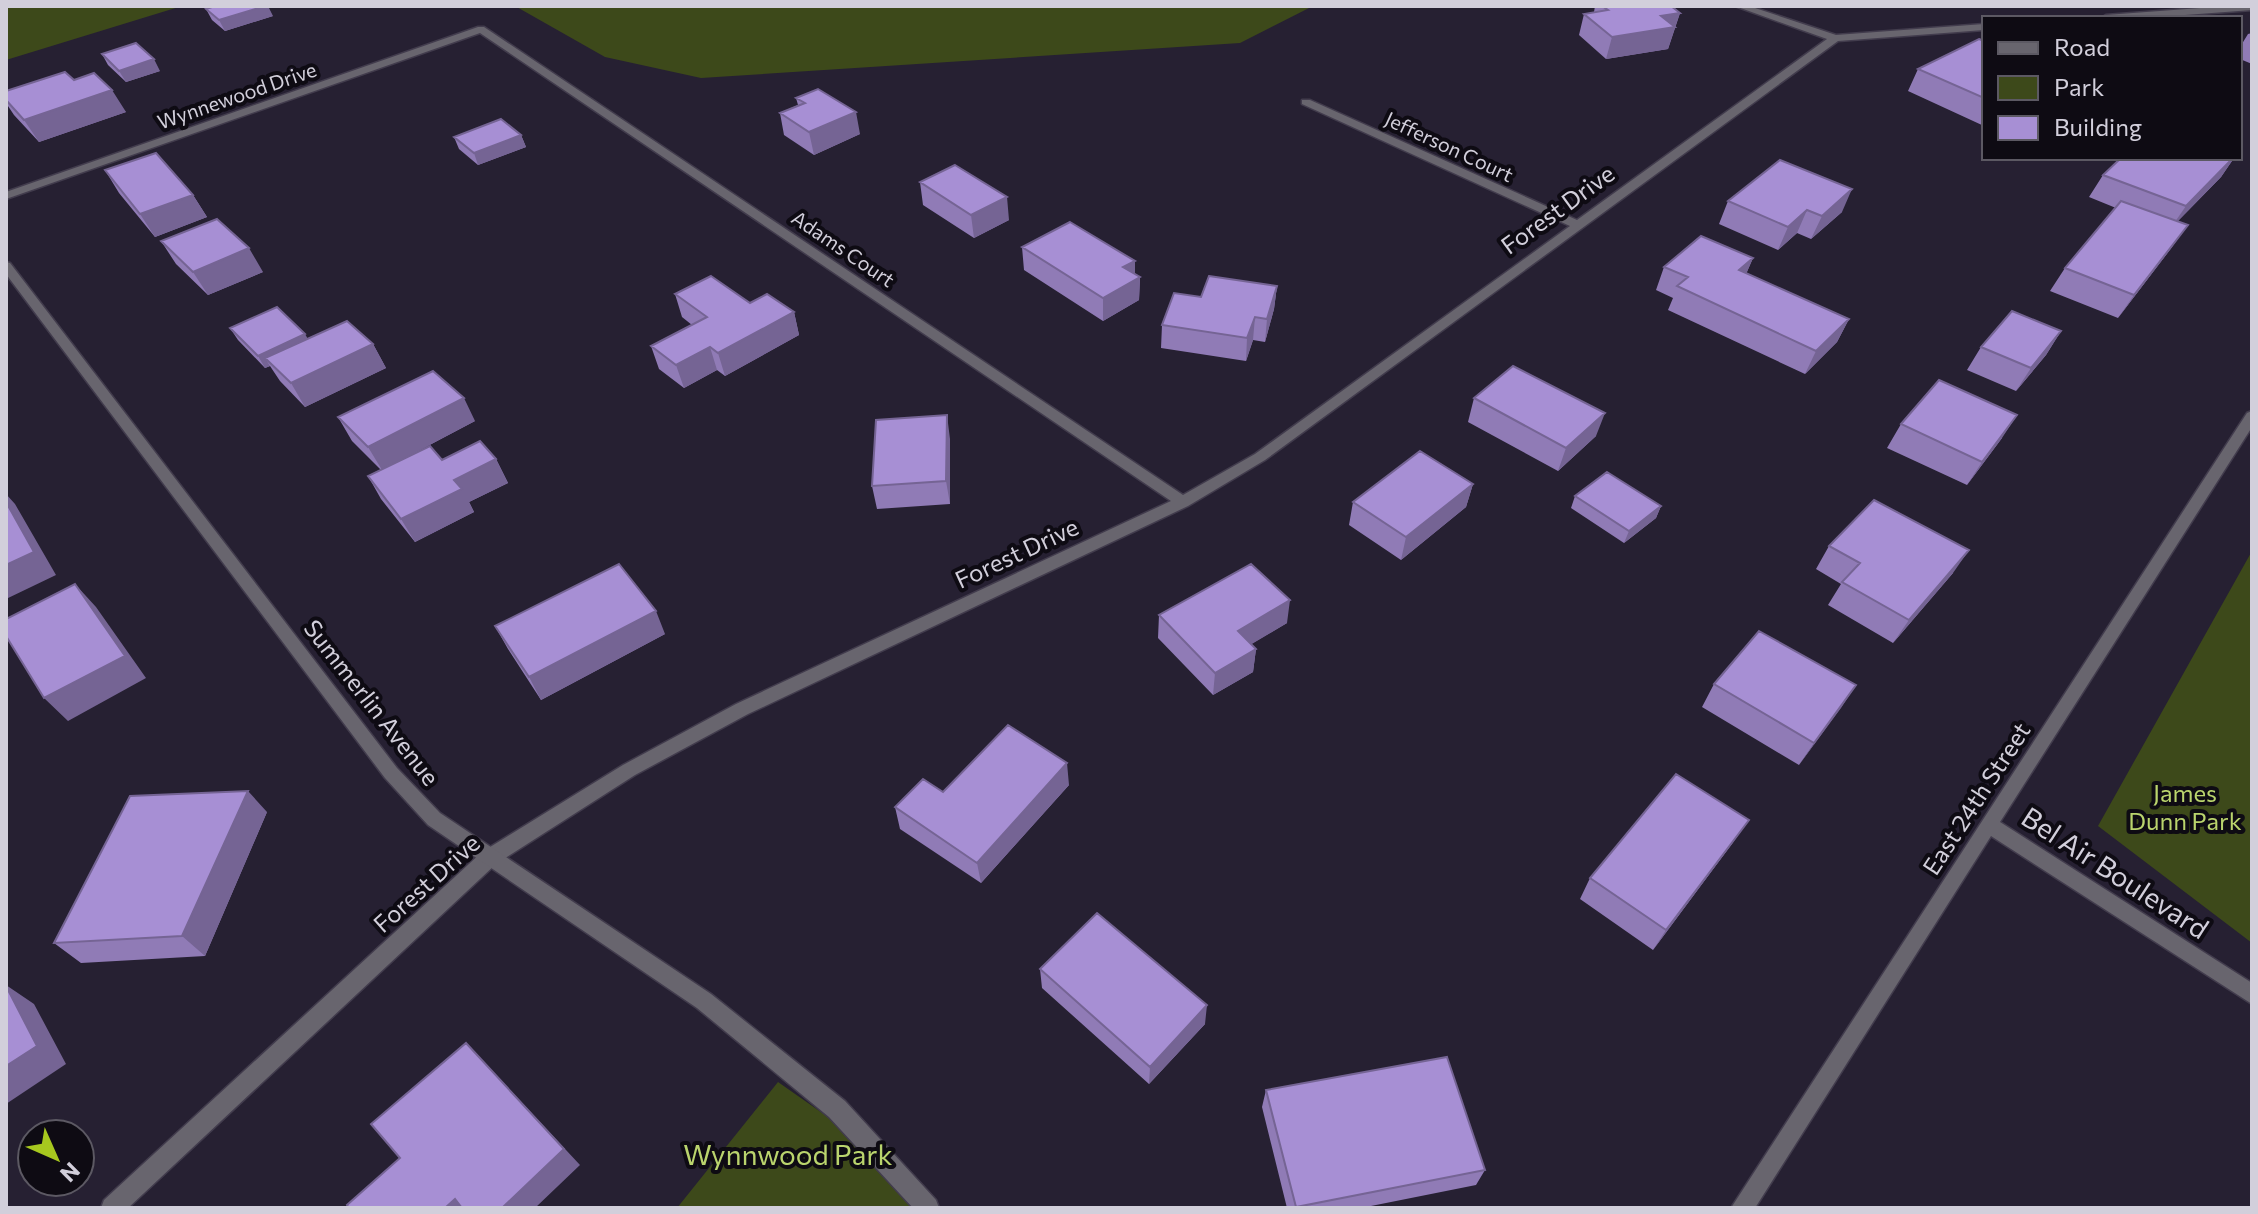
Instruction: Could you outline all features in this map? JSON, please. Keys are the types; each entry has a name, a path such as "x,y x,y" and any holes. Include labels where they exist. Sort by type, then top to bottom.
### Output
{"street":[{"path":"1740,6 1835,38 1982,27"},
{"path":"2133,16 2252,7"},
{"name":"Wynnewood Drive","path":"6,196 481,29"},
{"name":"Adams Court","path":"481,29 1183,502"},
{"name":"Forest Drive","path":"112,1208 489,858 629,770 742,709 1183,502 1260,457 1835,38"},
{"name":"Jefferson Court","path":"1306,102 1578,225"},
{"name":"Summerlin Avenue","path":"6,266 391,773 434,819 704,1001 837,1109 928,1208"},
{"name":"East 24th Street","path":"1742,1208 2252,416"},
{"name":"Bel Air Boulevard","path":"1989,825 2252,994"}],"green space":[{"path":"6,6 182,6 6,60"},
{"path":"515,6 1313,6 1240,43 701,78 605,57"},
{"name":"James Dunn Park","path":"2252,551 2252,943 2098,826"},
{"name":"Wynnwood Park","path":"778,1082 828,1117 912,1208 677,1208"}],"building":[{"path":"215,6 265,6 219,20 206,9"},
{"path":"1602,6 1671,6 1680,13 1661,16 1675,27 1612,37 1584,14 1608,10"},
{"path":"1979,39 1982,40 1982,97 1918,69"},
{"path":"136,43 154,59 119,71 102,54"},
{"path":"65,72 74,80 94,73 112,90 24,120 6,100 6,91"},
{"path":"818,89 856,112 809,132 780,113 805,103 796,98"},
{"path":"501,119 521,135 474,153 454,137"},
{"path":"156,153 193,195 140,214 105,170"},
{"path":"1780,160 1852,189 1822,216 1807,210 1788,227 1728,201"},
{"path":"2119,160 2231,160 2186,206 2103,175"},
{"path":"955,165 1007,197 971,215 920,182"},
{"path":"2121,201 2188,225 2134,295 2065,268"},
{"path":"217,219 249,248 193,272 161,241"},
{"path":"1070,222 1135,261 1123,267 1140,277 1103,298 1022,247"},
{"path":"1701,236 1753,258 1739,270 1849,319 1816,351 1677,286 1688,277 1664,267"},
{"path":"711,276 750,303 767,294 794,312 718,353 710,347 676,365 651,346 707,317 675,294"},
{"path":"1209,276 1277,286 1267,319 1255,317 1247,338 1162,325 1174,293 1201,297"},
{"path":"277,307 305,334 258,356 230,328"},
{"path":"2012,311 2061,331 2031,368 1981,347"},
{"path":"347,321 373,344 291,383 265,358"},
{"path":"1513,366 1605,413 1566,448 1474,398"},
{"path":"433,371 464,398 368,447 338,417"},
{"path":"1939,380 2017,415 1982,462 1901,424"},
{"path":"947,415 946,481 872,486 876,420"},
{"path":"480,441 496,459 454,480 462,489 401,519 368,476 430,446 442,460"},
{"path":"1420,451 1473,484 1406,537 1353,502"},
{"path":"1607,472 1661,506 1629,531 1575,496"},
{"path":"1874,500 1969,550 1909,620 1842,582 1860,563 1829,546"},
{"path":"6,502 34,552 6,565"},
{"path":"619,564 656,611 529,677 495,626"},
{"path":"1251,564 1290,600 1238,631 1256,649 1215,673 1159,615"},
{"path":"75,584 125,656 44,698 6,636 6,619"},
{"path":"1759,631 1856,685 1814,743 1714,684"},
{"path":"1008,725 1067,763 977,863 895,807 923,779 943,792"},
{"path":"1676,774 1749,820 1666,930 1590,878"},
{"path":"248,791 182,936 54,943 130,796"},
{"path":"1097,913 1207,1005 1150,1067 1040,969"},
{"path":"6,986 37,1046 6,1066"},
{"path":"466,1043 564,1149 502,1208 462,1208 455,1199 445,1208 349,1208 347,1205 400,1158 371,1124"},
{"path":"1447,1057 1485,1170 1296,1207 1266,1090"}]}
